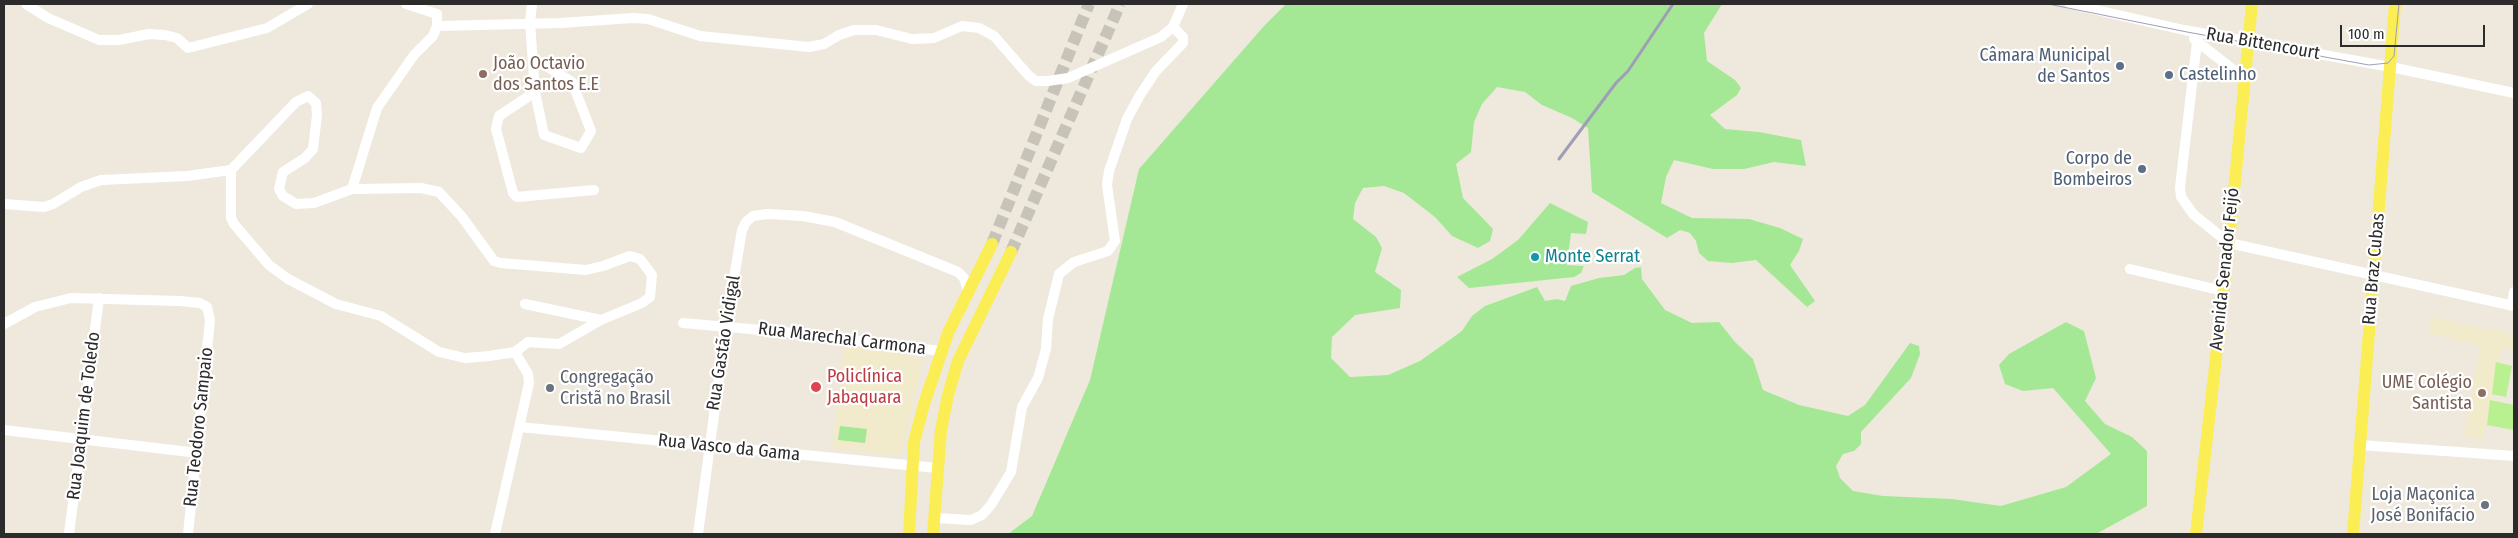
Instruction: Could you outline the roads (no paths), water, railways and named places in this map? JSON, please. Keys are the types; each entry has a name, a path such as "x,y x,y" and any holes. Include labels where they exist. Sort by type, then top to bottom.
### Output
{"main road":[{"name":"Avenida Senador Feijó","path":"2196,534 2229,243 2252,4"},
{"name":"Rua Braz Cubas","path":"2353,534 2396,4"},
{"path":"909,534 914,442 921,415 942,351 968,291 992,244"},
{"path":"933,534 941,430 948,395 958,361 1011,252"}],"street":[{"path":"26,4 48,18 99,40 120,40 148,34 165,34 178,38 188,48 267,28 308,4"},
{"path":"352,189 377,108 414,55 433,36 437,26 437,14 406,4"},
{"path":"532,4 530,22 535,92 544,134 581,148 591,131 572,82 534,58"},
{"path":"437,26 632,18 648,19 700,36 809,47 824,44 839,34 854,30 876,30 912,38 934,38 962,26 979,28 994,36 1029,76 1036,81 1068,78 1161,37 1173,27 1183,4"},
{"name":"Rua Bittencourt","path":"2070,4 2184,30 2391,67 2514,93"},
{"path":"934,518 971,520 982,515 991,505 1011,472 1022,407 1038,378 1046,349 1048,319 1059,274 1074,262 1108,251 1115,240 1107,184 1109,171 1127,119 1140,95 1156,72 1183,43 1183,37 1173,27"},
{"path":"2184,30 2245,78"},
{"path":"2197,42 2180,187 2181,197 2194,216 2229,243 2513,306 2514,292"},
{"path":"535,92 499,116 496,129 513,193 516,197 594,190"},
{"path":"4,204 44,208 81,187 101,180 187,176 231,170 296,102 308,96 316,103 313,149 305,158 283,172 279,189 283,196 296,204 321,202 352,189 421,188 439,192 477,235 490,256 501,263 586,270 630,256 640,259 652,275 650,297 628,310 601,320 559,344 528,342 515,352 505,355 465,358 439,352 380,316 336,304 288,279 268,265 231,218 231,170"},
{"name":"Rua Gastão Vidigal","path":"698,534 726,326 742,230 752,216 767,214 794,215 835,222 958,272 964,278 968,291"},
{"path":"2130,269 2223,291"},
{"path":"4,324 35,307 54,301 99,298"},
{"name":"Rua Teodoro Sampaio","path":"99,298 200,303 207,307 210,320 198,452 188,534"},
{"name":"Rua Joaquim de Toledo","path":"69,534 99,298"},
{"path":"525,304 601,320"},
{"name":"Rua Marechal Carmona","path":"683,323 726,326 942,351"},
{"path":"495,534 529,382 528,374 515,352"},
{"name":"Rua Vasco da Gama","path":"520,428 938,468"},
{"path":"4,430 198,452"},
{"path":"2360,445 2514,456"}],"tunnel":[{"path":"992,244 1089,4"},
{"path":"1011,252 1120,4"}],"tram line":[{"path":"2048,4 2187,32 2369,65 2388,63 2394,56 2399,4"}],"railway":[{"path":"1559,159 1616,83 1628,71 1673,4"}],"place":[{"name":"Câmara Municipal de Santos","path":"2120,66"},
{"name":"João Octavio dos Santos E.E","path":"483,74"},
{"name":"Castelinho","path":"2169,75"},
{"name":"Corpo de Bombeiros","path":"2142,169"},
{"name":"Monte Serrat","path":"1535,257"},
{"name":"Policlínica Jabaquara","path":"816,387"},
{"name":"Congregação Cristã no Brasil","path":"550,388"},
{"name":"UME Colégio Santista","path":"2482,393"},
{"name":"Loja Maçonica José Bonifácio","path":"2485,505"}]}
